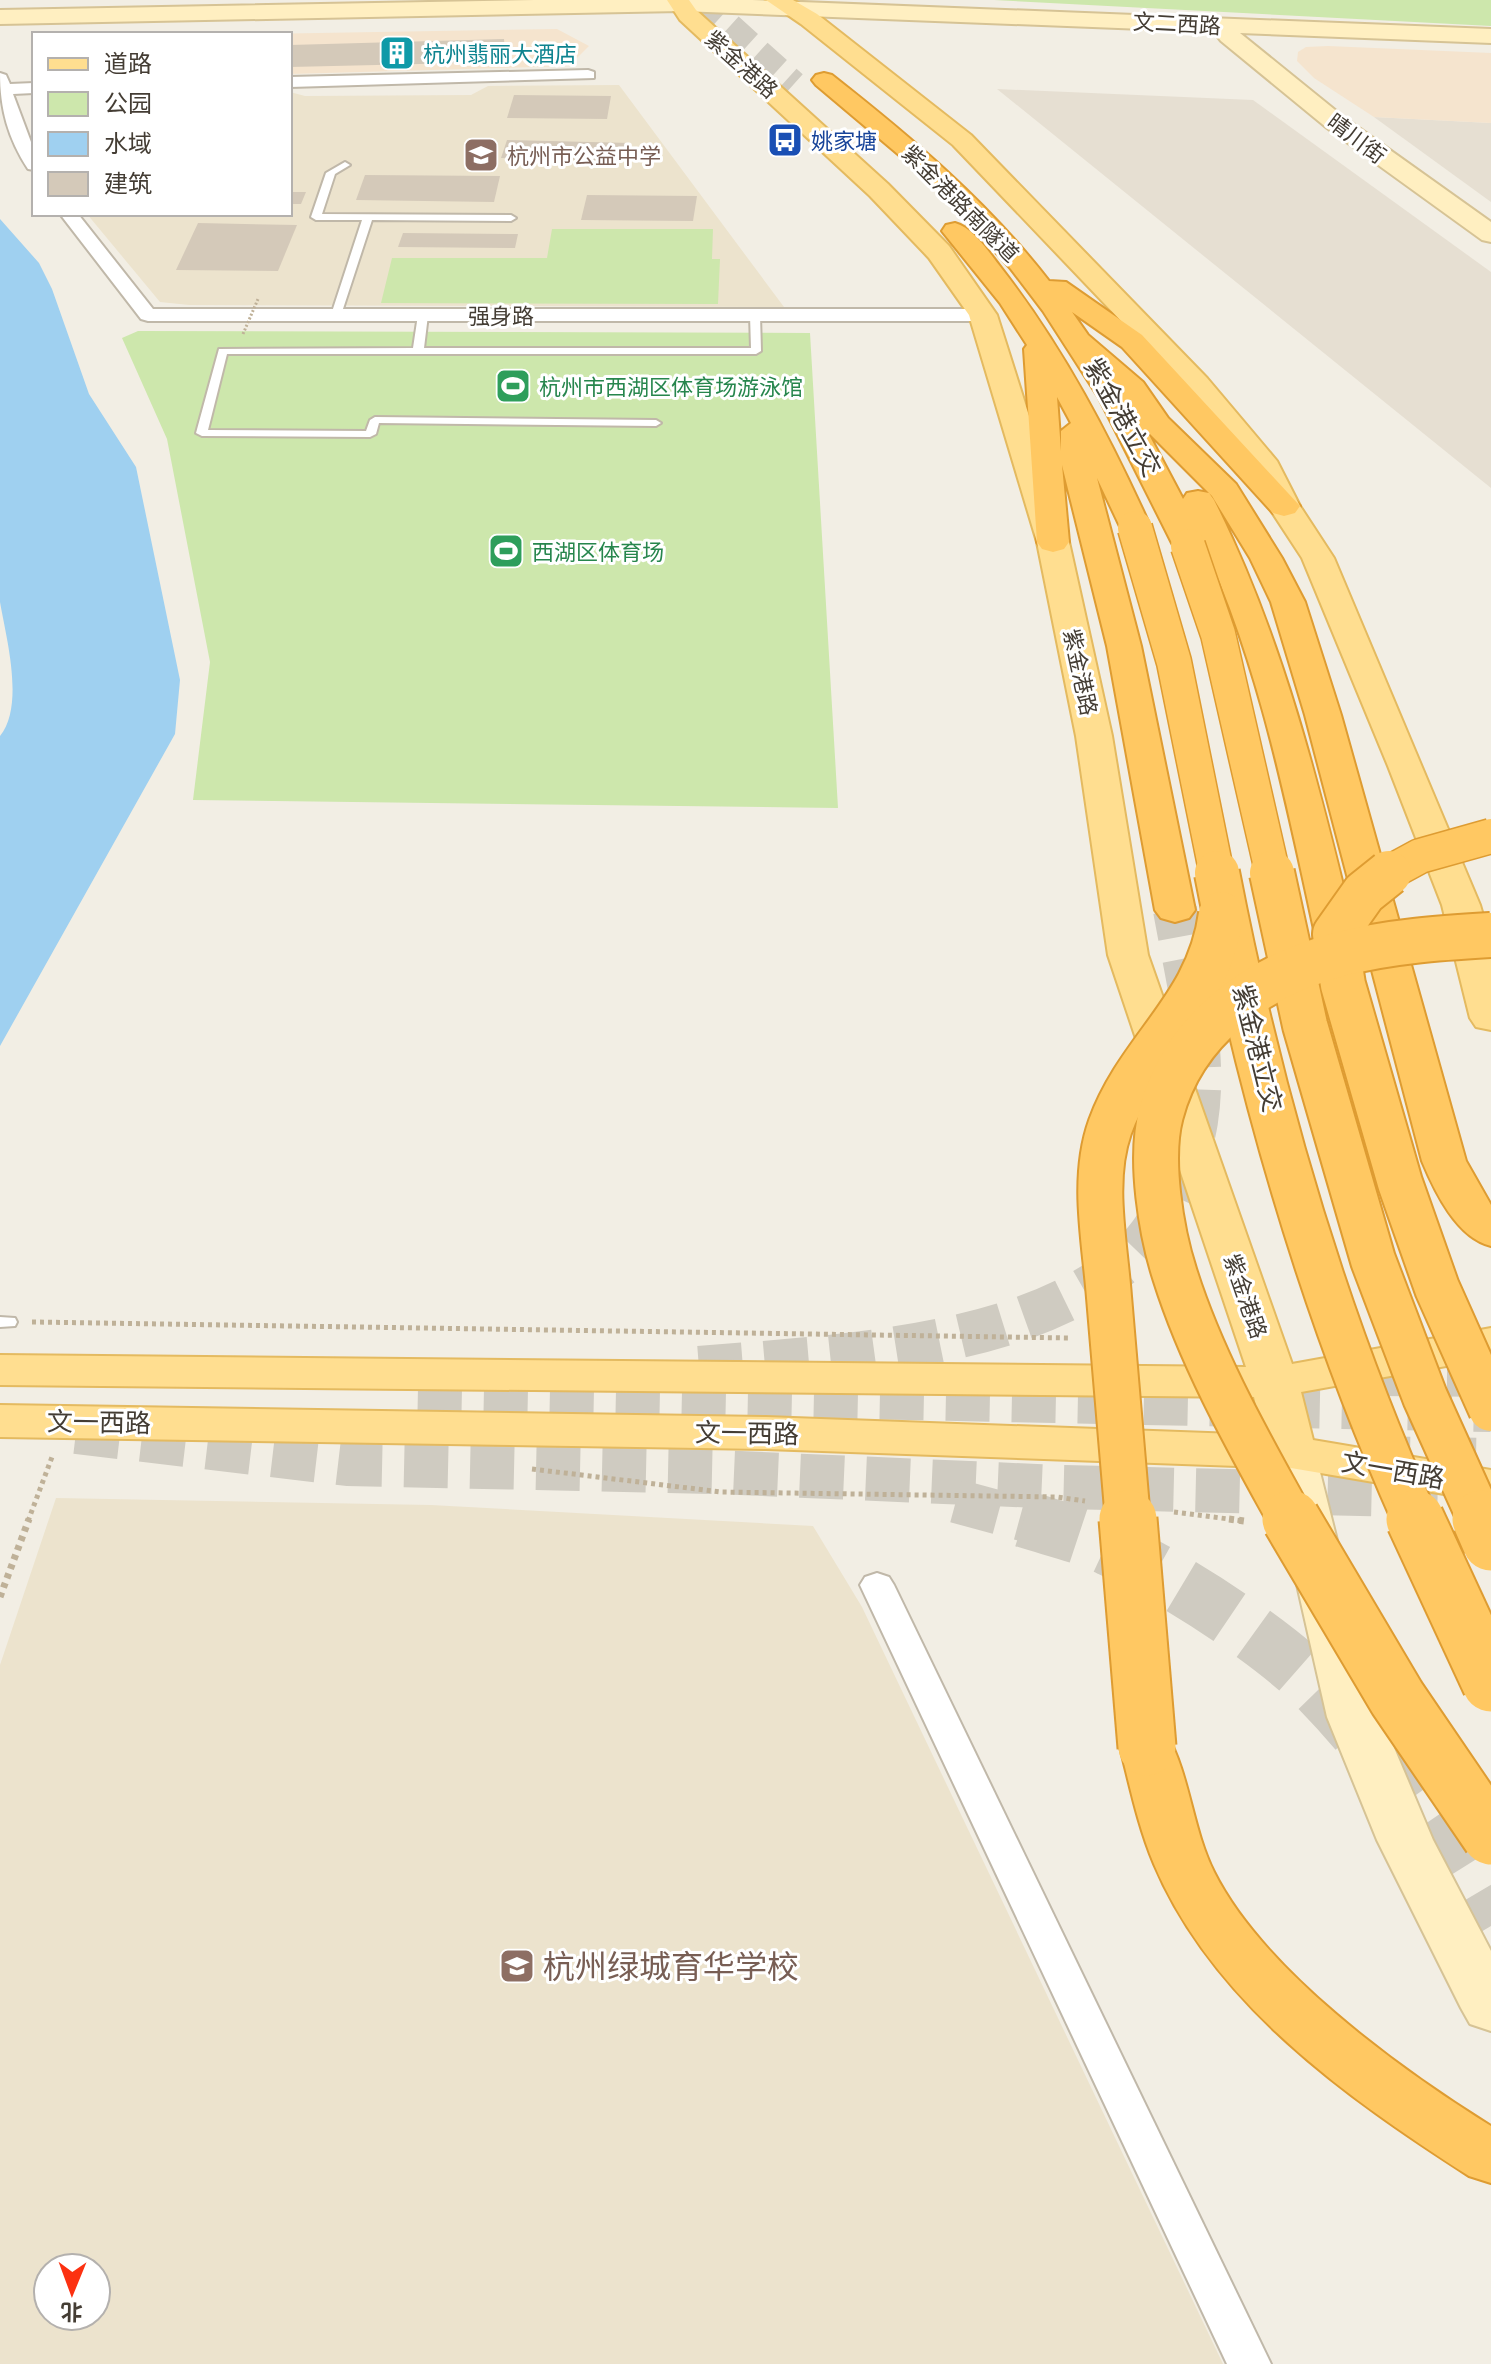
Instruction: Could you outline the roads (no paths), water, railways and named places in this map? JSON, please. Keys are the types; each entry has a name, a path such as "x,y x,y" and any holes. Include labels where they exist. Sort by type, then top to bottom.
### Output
{"highway":[{"name":"紫金港路南隧道","path":"824,80 945,182 1024,265 1081,342"},
{"name":"紫金港路南隧道","path":"794,84 910,185"},
{"name":"紫金港路南隧道","path":"939,214 997,282 1037,338 1075,400"},
{"path":"1024,265 1132,341 1284,506"},
{"path":"1037,338 1053,542"},
{"path":"1081,342 1133,388 1247,558 1288,602 1323,715 1444,1161 1450,1179 1491,1233"},
{"name":"紫金港立交","path":"1081,342 1130,426 1188,546 1218,634 1305,1025 1373,1260 1425,1397 1491,1542"},
{"path":"1075,400 1077,461 1124,646 1175,910"},
{"name":"紫金港立交","path":"1075,400 1135,528 1159,594 1187,711 1220,891 1286,1163 1342,1340 1424,1540 1491,1683"},
{"path":"1247,558 1251,613 1280,708 1335,934 1343,985 1400,1183 1437,1288 1491,1409"},
{"path":"1335,934 1364,890 1399,864 1451,844 1491,836"},
{"path":"1220,891 1221,928 1215,954 1186,1005 1122,1101 1110,1127 1102,1169 1103,1227 1147,1747 1168,1830 1201,1900 1256,1970 1339,2052 1439,2126 1491,2158"},
{"path":"1491,935 1423,937 1333,954 1301,965 1246,993 1210,1022 1185,1051 1169,1082 1159,1115 1154,1151 1156,1186 1174,1274 1225,1391 1291,1521 1362,1645 1491,1836"}],"main road":[{"name":"文二西路","path":"0,29 682,6"},
{"name":"文二西路","path":"0,17 682,6 1491,36"},
{"name":"紫金港路","path":"682,6 879,190 939,252 983,315 1053,542 1094,736 1128,955 1275,1382 1291,1452"},
{"name":"文二西路","path":"793,9 1229,36 1491,47"},
{"path":"793,9 962,140 1236,427 1266,468 1284,506 1318,558 1406,766 1461,905 1491,1018"},
{"name":"晴川街","path":"1229,36 1347,131 1491,234"},
{"name":"文一西路","path":"0,1370 1275,1382 1491,1343"},
{"name":"文一西路","path":"0,1421 750,1433 1291,1452 1491,1486"},
{"path":"1291,1452 1354,1717 1405,1840 1491,2008"}],"street":[{"path":"292,82 588,75"},
{"path":"32,88 2,83 20,141 32,162"},
{"name":"强身路","path":"71,216 148,315 983,315"},
{"path":"877,1585 1249,2364"}],"lane":[{"path":"345,165 331,173 316,217 511,218"},
{"path":"336,315 368,218"},
{"path":"418,351 423,315"},
{"path":"656,423 375,420 370,434 202,433 223,351 756,351 755,315"}],"water":[{"path":"0,219 39,263 52,289 89,394 136,467 180,680 175,734 0,1046 0,736 7,723 13,689 0,602"}],"tunnel":[{"path":"701,0 794,84"},
{"path":"699,1368 867,1352 986,1330 1041,1311 1090,1287 1132,1255 1166,1210 1188,1157 1196,1121 1199,1095 1197,1042 1175,910"},
{"path":"1381,1374 1491,1375"},
{"path":"418,1388 1491,1410"},
{"path":"76,1432 347,1464 716,1472 1060,1487 1491,1497"},
{"path":"1366,1458 1491,1460"},
{"path":"956,1501 1030,1521"},
{"path":"1024,1519 1090,1539 1134,1560 1216,1608 1292,1664 1338,1710 1387,1768 1452,1861 1491,1926"}],"place":[{"name":"杭州翡丽大酒店","path":"397,53"},
{"name":"姚家塘","path":"785,140"},
{"name":"杭州市公益中学","path":"481,155"},
{"name":"杭州市西湖区体育场游泳馆","path":"513,386"},
{"name":"西湖区体育场","path":"506,551"},
{"name":"杭州绿城育华学校","path":"517,1966"}]}
